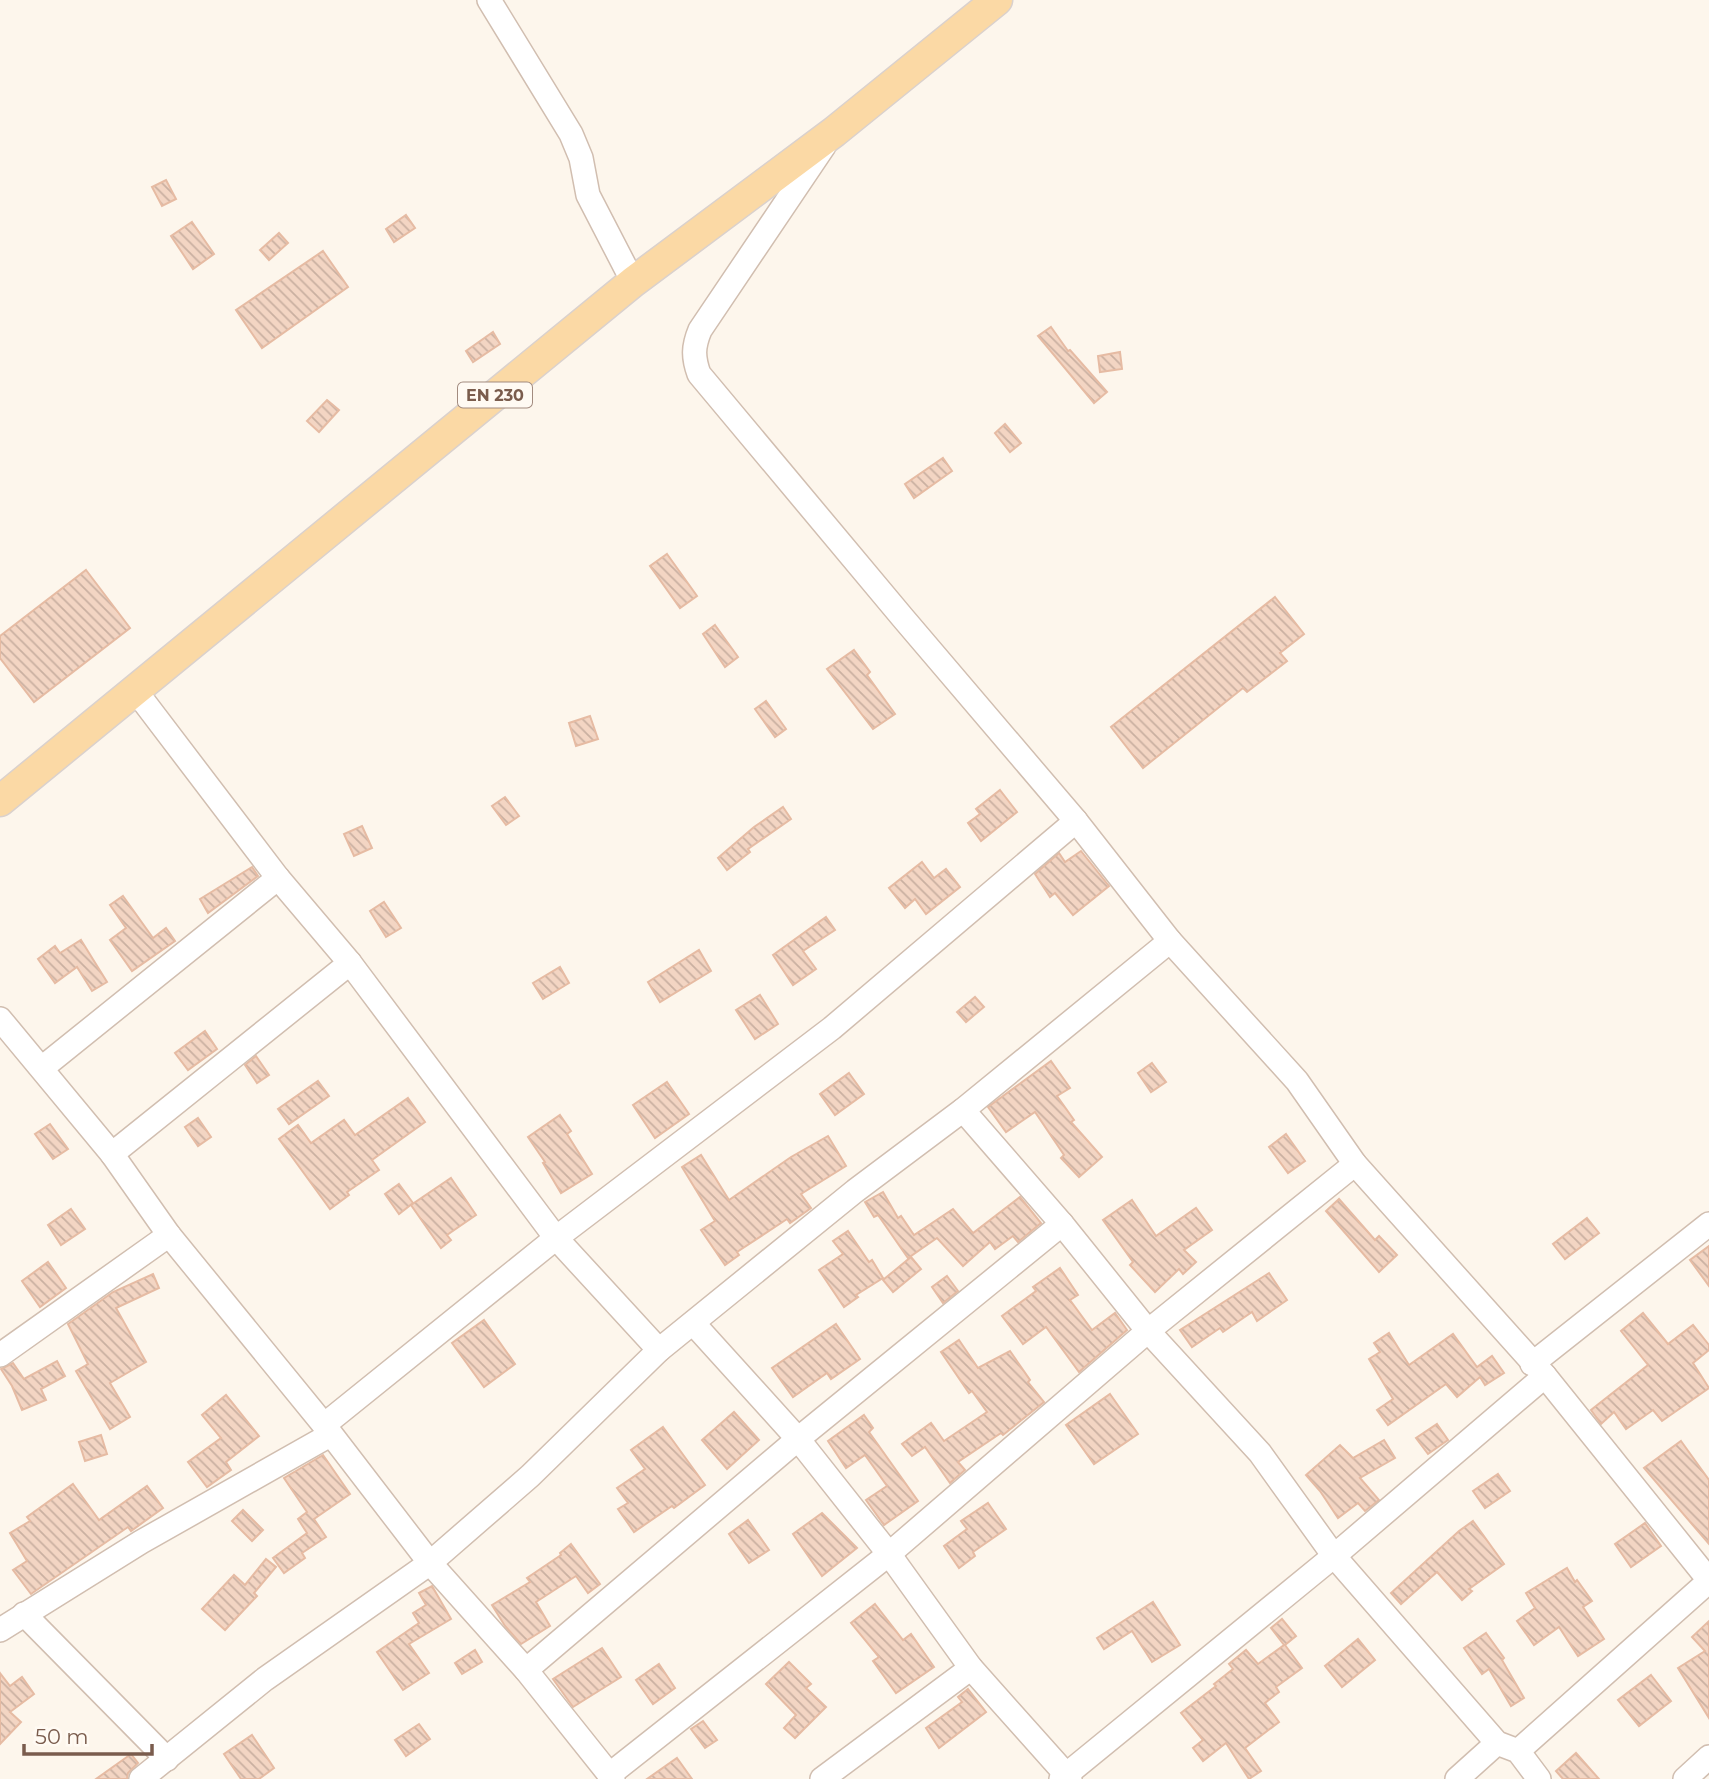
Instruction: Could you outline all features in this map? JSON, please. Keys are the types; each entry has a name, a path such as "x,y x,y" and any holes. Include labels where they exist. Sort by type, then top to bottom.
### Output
{"main road":[{"name":"EN 230","path":"0,801 633,282 834,132 997,0"}],"street":[{"path":"489,0 571,134 581,158 588,195 633,282"},
{"path":"834,132 700,330 693,357 699,374 1076,821 1170,941 1297,1081 1355,1164 1538,1370 1709,1581 1508,1747 1457,1779"},
{"path":"135,690 278,878 350,964 556,1238 659,1350"},
{"path":"0,1629 327,1430 556,1238 832,1028 1076,821"},
{"path":"42,1068 278,878"},
{"path":"141,1779 265,1679 430,1563 530,1476 659,1350 855,1191 963,1110 1170,941"},
{"path":"112,1154 350,964"},
{"path":"0,1019 112,1154 169,1235 327,1430 430,1563 526,1670 611,1777 889,1554 1148,1331 1355,1164"},
{"path":"963,1110 1062,1224 1148,1331 1260,1453 1334,1556 1539,1779"},
{"path":"526,1670 798,1439 1062,1224"},
{"path":"693,1323 798,1439 889,1554 971,1668 1066,1777 1334,1556 1538,1370 1709,1224"},
{"path":"0,1355 169,1235"},
{"path":"24,1614 167,1759"},
{"path":"822,1779 971,1668"},
{"path":"1685,1779 1709,1757"}],"building":[{"path":"166,180 176,199 162,206 152,187"},
{"path":"406,215 415,228 394,242 386,229"},
{"path":"192,222 214,254 193,269 171,236"},
{"path":"279,233 288,243 269,260 260,250"},
{"path":"323,251 348,287 262,348 236,310"},
{"path":"1051,327 1068,351 1070,350 1107,392 1094,403 1038,336"},
{"path":"493,332 500,344 473,362 466,351"},
{"path":"1120,352 1122,369 1100,372 1098,356"},
{"path":"327,400 339,410 319,432 307,421"},
{"path":"1005,424 1021,443 1010,452 995,433"},
{"path":"943,458 952,471 914,498 905,484"},
{"path":"667,554 697,596 680,608 650,566"},
{"path":"86,570 130,628 34,702 0,658 0,636"},
{"path":"1275,597 1304,634 1280,653 1287,661 1247,692 1243,688 1143,768 1111,727"},
{"path":"715,625 738,657 725,667 703,634"},
{"path":"854,650 870,672 867,675 895,714 873,729 827,669"},
{"path":"766,701 786,729 775,737 755,709"},
{"path":"590,716 598,739 576,746 569,723"},
{"path":"1000,790 1017,812 981,841 968,823 980,814 976,809"},
{"path":"505,797 519,816 506,825 492,806"},
{"path":"783,807 791,819 748,849 750,852 727,870 718,858 754,827"},
{"path":"362,826 372,848 354,856 344,834"},
{"path":"1081,851 1109,886 1073,915 1055,893 1050,897 1035,874 1059,853 1065,862"},
{"path":"922,862 934,878 946,869 960,887 926,914 915,899 905,908 889,888"},
{"path":"252,867 258,876 208,913 200,899"},
{"path":"123,896 153,938 166,928 175,941 132,971 110,940 126,928 110,905"},
{"path":"384,902 401,928 386,937 370,911"},
{"path":"826,917 835,930 803,951 816,969 793,985 773,955"},
{"path":"81,940 107,982 92,991 77,967 55,983 38,959 55,946 60,953"},
{"path":"699,950 711,971 660,1002 648,982"},
{"path":"560,967 569,983 543,999 533,983"},
{"path":"760,995 778,1024 755,1039 736,1010"},
{"path":"975,997 984,1007 966,1022 957,1012"},
{"path":"205,1031 217,1049 188,1070 175,1053"},
{"path":"256,1056 269,1075 257,1083 245,1065"},
{"path":"1051,1061 1070,1088 1057,1096 1074,1120 1071,1122 1102,1157 1079,1177 1061,1158 1064,1155 1035,1112 1006,1132 988,1107"},
{"path":"1152,1063 1166,1082 1151,1092 1138,1073"},
{"path":"849,1073 864,1094 835,1115 820,1094"},
{"path":"318,1081 329,1096 289,1124 278,1109"},
{"path":"667,1082 689,1114 655,1138 633,1105"},
{"path":"408,1098 425,1122 372,1160 379,1170 347,1192 349,1195 330,1209 279,1139 298,1125 311,1143 344,1120 355,1135"},
{"path":"560,1115 571,1131 567,1134 592,1174 561,1193 528,1137"},
{"path":"198,1118 211,1137 198,1146 185,1127"},
{"path":"50,1124 68,1149 53,1159 35,1134"},
{"path":"1286,1134 1305,1161 1288,1173 1269,1147"},
{"path":"828,1136 846,1166 801,1194 811,1208 790,1223 787,1219 737,1252 739,1255 725,1265 701,1230 715,1221 682,1167 701,1155 729,1200 791,1157"},
{"path":"451,1178 476,1215 447,1235 451,1240 441,1248 411,1205"},
{"path":"399,1184 413,1203 399,1214 385,1194"},
{"path":"883,1192 898,1218 901,1216 914,1235 953,1209 973,1233 1020,1197 1041,1223 1018,1242 1013,1236 995,1249 990,1242 963,1266 937,1238 908,1258 878,1215 874,1217 865,1202"},
{"path":"1339,1199 1375,1240 1379,1236 1397,1255 1379,1272 1326,1211"},
{"path":"1132,1200 1156,1236 1196,1208 1212,1230 1184,1250 1196,1262 1183,1274 1179,1269 1155,1292 1130,1265 1133,1262 1103,1220"},
{"path":"71,1209 85,1229 61,1245 48,1225"},
{"path":"1587,1218 1599,1233 1565,1259 1553,1244"},
{"path":"848,1231 883,1278 856,1295 858,1297 844,1307 819,1270 843,1254 833,1241"},
{"path":"1709,1246 1709,1286 1690,1260"},
{"path":"911,1257 921,1269 893,1292 883,1280"},
{"path":"48,1262 66,1288 40,1307 22,1281"},
{"path":"1060,1268 1078,1295 1070,1300 1092,1330 1115,1313 1127,1330 1079,1372 1046,1327 1023,1344 1002,1316 1036,1291 1033,1287"},
{"path":"1269,1273 1287,1300 1257,1321 1252,1312 1223,1332 1220,1328 1192,1347 1180,1330"},
{"path":"153,1274 159,1288 116,1308 146,1362 110,1383 130,1417 110,1429 76,1371 88,1364 68,1324 113,1292"},
{"path":"947,1276 958,1291 943,1303 932,1287"},
{"path":"1643,1313 1668,1344 1693,1325 1709,1345 1709,1350 1693,1363 1709,1388 1662,1421 1653,1410 1626,1429 1614,1412 1601,1424 1591,1410 1648,1365 1621,1331"},
{"path":"484,1320 515,1364 484,1387 452,1343"},
{"path":"836,1324 860,1359 831,1379 827,1373 793,1397 772,1368"},
{"path":"1389,1333 1409,1365 1453,1334 1477,1367 1492,1356 1504,1373 1485,1385 1480,1377 1457,1397 1446,1384 1388,1425 1377,1410 1393,1399 1369,1359 1380,1352 1374,1343"},
{"path":"959,1340 978,1368 1010,1351 1030,1380 1028,1382 1044,1402 1003,1435 1001,1433 958,1462 965,1470 950,1483 925,1447 912,1456 902,1444 931,1423 944,1441 987,1412 972,1391 969,1393 941,1352"},
{"path":"57,1361 65,1376 41,1389 46,1400 22,1410 1,1369 13,1363 24,1379"},
{"path":"1110,1394 1138,1434 1094,1464 1066,1425"},
{"path":"226,1395 259,1436 226,1462 231,1470 207,1487 188,1462 221,1438 202,1415"},
{"path":"734,1412 759,1440 727,1469 702,1440"},
{"path":"864,1415 873,1428 869,1432 918,1501 884,1525 866,1500 887,1486 865,1455 846,1468 828,1441"},
{"path":"1437,1424 1448,1440 1428,1454 1416,1438"},
{"path":"663,1427 705,1485 634,1532 618,1509 628,1503 617,1488 645,1469 631,1450"},
{"path":"101,1435 107,1454 85,1461 79,1442"},
{"path":"1384,1440 1395,1458 1360,1478 1379,1500 1365,1511 1358,1503 1338,1518 1306,1475 1340,1445 1353,1458"},
{"path":"1681,1441 1709,1480 1709,1544 1644,1468"},
{"path":"323,1455 350,1494 314,1519 326,1537 302,1553 305,1558 284,1573 273,1558 307,1533 298,1519 307,1512 284,1478"},
{"path":"1498,1474 1510,1491 1485,1508 1473,1491"},
{"path":"73,1484 99,1520 147,1486 163,1508 131,1531 128,1527 31,1594 13,1570 27,1561 10,1533 30,1521 27,1517"},
{"path":"988,1503 1006,1529 973,1552 975,1556 959,1568 944,1546 967,1529 961,1521"},
{"path":"243,1510 263,1530 252,1541 232,1521"},
{"path":"822,1513 857,1548 822,1576 793,1534"},
{"path":"748,1520 769,1550 749,1563 729,1534"},
{"path":"1473,1521 1504,1564 1469,1589 1472,1591 1462,1600 1437,1572 1401,1604 1391,1593"},
{"path":"1645,1523 1661,1546 1631,1567 1615,1544"},
{"path":"571,1544 600,1584 588,1593 576,1576 536,1602 550,1626 521,1644 492,1605 530,1582 527,1578 561,1555"},
{"path":"266,1559 276,1567 254,1593 257,1596 225,1630 202,1609 234,1575 245,1585"},
{"path":"1567,1568 1592,1601 1583,1607 1604,1639 1578,1656 1559,1627 1534,1645 1517,1621 1535,1608 1526,1593"},
{"path":"432,1586 451,1619 409,1644 429,1673 403,1690 377,1652 419,1623 413,1613 426,1605 419,1593"},
{"path":"1153,1602 1180,1645 1152,1662 1132,1631 1104,1649 1097,1638"},
{"path":"875,1604 903,1640 911,1634 934,1667 896,1693 873,1661 879,1657 851,1623"},
{"path":"1282,1619 1296,1636 1285,1645 1302,1668 1276,1687 1279,1692 1265,1703 1279,1722 1245,1748 1261,1771 1249,1779 1226,1743 1203,1761 1193,1748 1203,1740 1181,1713 1216,1686 1214,1684 1233,1669 1229,1664 1246,1650 1258,1664 1284,1645 1271,1628"},
{"path":"1709,1621 1709,1718 1678,1668 1705,1651 1692,1637"},
{"path":"1486,1633 1504,1658 1502,1660 1524,1698 1511,1706 1489,1669 1482,1674 1464,1648"},
{"path":"1358,1639 1375,1660 1342,1687 1325,1666"},
{"path":"602,1648 621,1677 573,1707 553,1679"},
{"path":"475,1650 482,1662 462,1674 455,1663"},
{"path":"789,1662 811,1684 806,1688 826,1707 795,1738 784,1728 796,1715 766,1684"},
{"path":"659,1664 675,1688 653,1704 636,1680"},
{"path":"0,1673 10,1686 22,1677 34,1694 10,1712 21,1722 0,1744"},
{"path":"1651,1675 1671,1701 1639,1726 1618,1700"},
{"path":"968,1689 986,1712 939,1748 926,1728 962,1702 958,1697"},
{"path":"703,1721 717,1740 705,1748 691,1729"},
{"path":"419,1724 430,1739 406,1756 395,1740"},
{"path":"252,1735 274,1768 259,1779 241,1779 224,1754"},
{"path":"1576,1753 1599,1779 1563,1779 1556,1771"},
{"path":"131,1754 138,1763 128,1773 127,1779 96,1779"},
{"path":"677,1758 692,1779 647,1779"}]}
